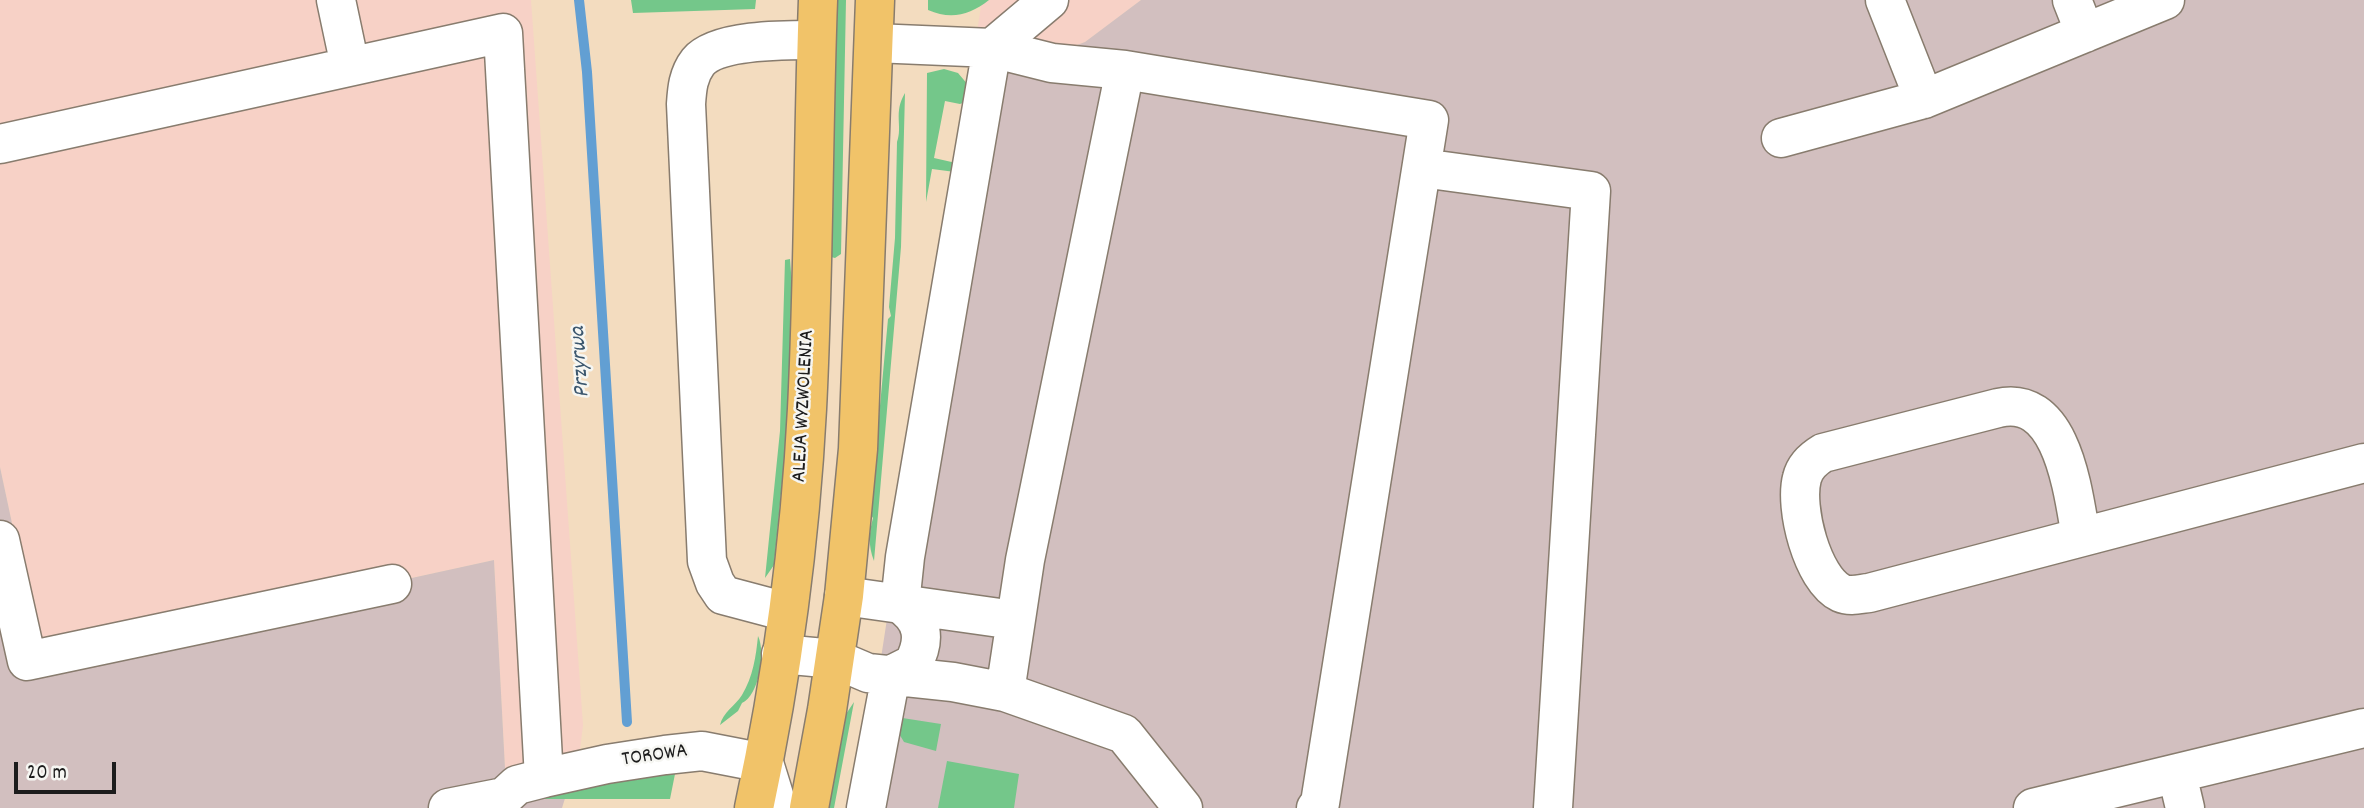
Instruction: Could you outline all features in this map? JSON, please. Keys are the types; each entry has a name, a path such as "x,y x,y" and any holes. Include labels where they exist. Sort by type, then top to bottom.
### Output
{"main road":[{"name":"ALEJA WYZWOLENIA","path":"754,808 781,654 799,514 807,410 818,0"},
{"path":"809,808 844,596 858,449 875,0"}],"street":[{"path":"336,0 350,66"},
{"path":"900,604 905,557 992,48 1049,0"},
{"path":"1885,0 1924,99"},
{"path":"1781,138 1924,99 2079,16 2165,0"},
{"path":"0,144 503,33 519,798"},
{"path":"787,612 723,595 715,583 707,561 686,104 688,79 699,60 717,51 766,41 816,40"},
{"path":"874,43 992,48 1052,63 1125,70 1429,120 1320,803 1316,808"},
{"path":"1005,692 1014,620 1125,70"},
{"path":"1422,168 1591,191 1553,808"},
{"path":"2081,537 2063,457 2056,439 2041,417 2023,406 2008,405 1823,453 1811,460 1802,477 1800,501 1813,557 1822,574 1840,593 1851,595 1869,593 2364,463"},
{"path":"0,540 27,661 392,584"},
{"path":"844,596 1014,620"},
{"path":"891,675 913,664 922,642 922,630 918,620 900,604"},
{"path":"781,654 835,659 868,673 953,682 1005,692 1124,734 1183,808"},
{"path":"866,808 891,675"},
{"path":"2033,808 2181,791 2364,728"},
{"name":"TOROWA","path":"448,808 519,798 607,764 702,751 764,763"},
{"path":"764,763 778,808"}],"shaded area":[{"path":"0,0 531,0 583,725 580,750 505,768 494,560 41,659 0,467"},
{"path":"982,0 1141,0 1085,42 1071,47 972,64"},
{"path":"1141,0 2364,0 2364,808 858,808 966,104 960,104 966,101 969,86 1085,42"},
{"path":"0,467 41,659 494,560 505,768 580,750 562,808 0,808"}],"green space":[{"path":"631,0 756,0 755,9 633,13"},
{"path":"836,0 846,0 841,254 835,258 831,257"},
{"path":"928,0 989,0 967,12 945,15 928,10"},
{"path":"944,69 958,73 969,86 966,101 960,104 945,101 934,158 956,163 955,172 932,169 926,202 927,73"},
{"path":"905,93 901,247 874,561 870,539 873,518 870,514 888,319 891,316 889,307 895,238 897,142 901,100"},
{"path":"790,259 793,316 785,453 774,565 765,578 780,431 785,260"},
{"path":"758,636 761,662 757,683 738,711 720,725 749,681"},
{"path":"854,702 834,808 827,808 832,782 835,780 834,771 846,714"},
{"path":"896,717 941,724 936,751 904,742 898,732"},
{"path":"947,761 1019,774 1014,808 938,808"},
{"path":"677,764 670,799 529,799"}],"waterway":[{"name":"Przyrwa","path":"579,0 587,72 627,722"}]}
